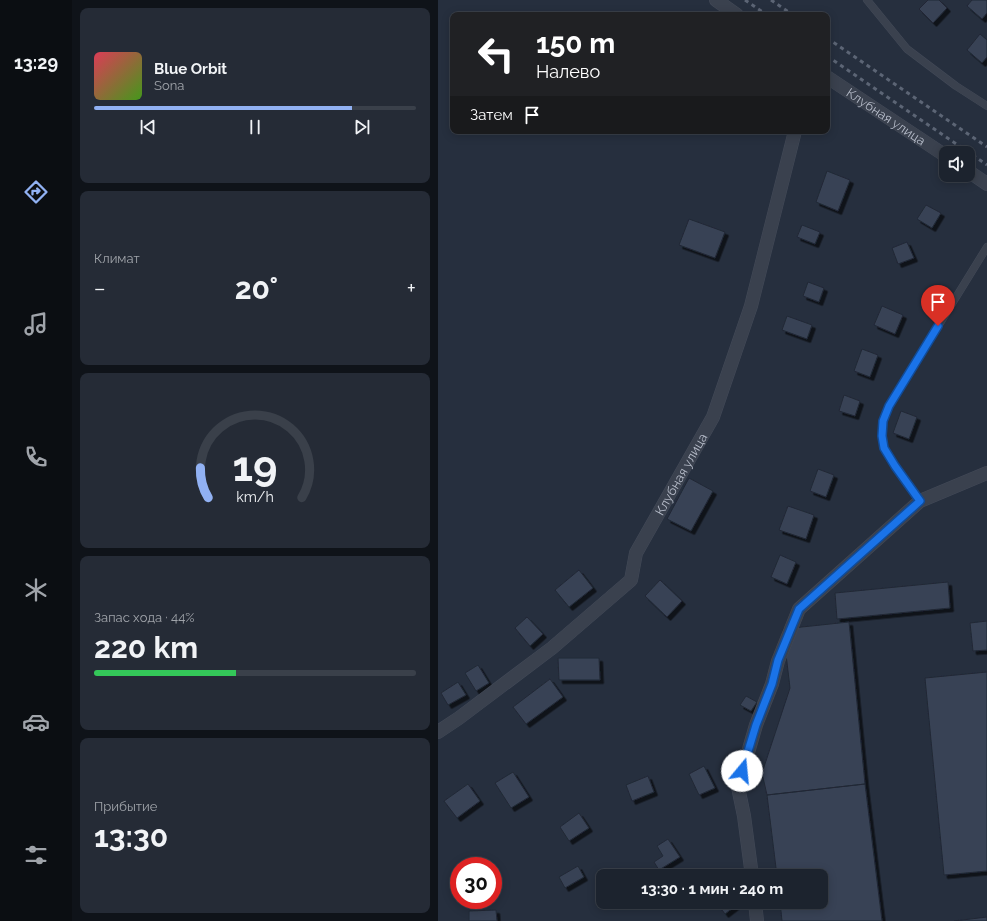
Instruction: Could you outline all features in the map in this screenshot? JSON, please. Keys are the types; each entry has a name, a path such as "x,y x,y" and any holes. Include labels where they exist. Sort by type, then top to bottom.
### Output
{"street":[{"path":"716,0 733,12"},
{"name":"Клубная улица","path":"830,79 939,151"},
{"name":"Клубная улица","path":"438,732 552,648 632,580 636,553 714,417 752,306 794,134"},
{"path":"975,176 987,184"},
{"path":"751,869 744,816 738,786 756,725 772,684 778,660 799,609 920,501 987,473"},
{"path":"756,909 757,921"}],"lane":[{"path":"867,0 907,49 956,86 987,106"},
{"path":"920,501 884,448 882,436 883,421 889,406 987,247"}],"building":[{"path":"928,0 939,0 947,8 933,23 919,9"},
{"path":"972,0 987,0 987,13 982,19 967,6"},
{"path":"980,34 987,40 987,57 982,63 967,50"},
{"path":"827,171 850,180 838,211 816,202"},
{"path":"926,205 941,213 932,228 917,219"},
{"path":"689,219 725,232 715,258 679,245"},
{"path":"802,225 820,232 815,244 797,237"},
{"path":"907,242 914,258 898,264 892,248"},
{"path":"808,282 824,288 819,302 803,296"},
{"path":"882,306 903,315 895,334 874,325"},
{"path":"787,316 812,325 807,339 782,330"},
{"path":"862,349 878,355 870,377 854,371"},
{"path":"844,395 860,401 855,416 839,411"},
{"path":"901,411 917,417 909,439 893,433"},
{"path":"818,469 834,475 826,497 810,491"},
{"path":"689,478 713,491 691,531 667,519"},
{"path":"788,506 814,515 806,539 779,530"},
{"path":"780,555 796,562 787,584 771,577"},
{"path":"579,570 593,588 569,607 555,590"},
{"path":"660,580 682,601 667,617 645,596"},
{"path":"948,582 950,608 837,619 835,593"},
{"path":"527,617 543,634 530,646 515,628"},
{"path":"987,621 987,650 973,651 970,623"},
{"path":"849,622 865,784 767,795 762,773 790,688 783,629"},
{"path":"558,658 599,658 600,680 559,680"},
{"path":"478,665 489,683 476,691 465,673"},
{"path":"987,672 987,871 944,875 925,678"},
{"path":"550,679 563,697 526,724 513,707"},
{"path":"458,682 466,695 448,705 441,693"},
{"path":"746,696 757,702 751,711 740,705"},
{"path":"704,766 715,788 699,795 689,774"},
{"path":"513,772 529,797 511,808 495,783"},
{"path":"648,776 654,792 632,801 626,785"},
{"path":"468,784 480,801 457,818 444,801"},
{"path":"865,784 882,921 782,921 781,909 828,909 828,869 776,869 767,795"},
{"path":"579,813 589,828 569,841 560,827"},
{"path":"668,839 680,857 658,869 654,862 663,856 657,846"},
{"path":"578,866 584,877 565,888 559,877"},
{"path":"721,909 732,909 725,914"},
{"path":"496,910 497,921 469,921 469,911"},
{"path":"987,917 987,921 954,921"}],"railway":[{"path":"745,0 763,12"},
{"path":"771,0 789,12"},
{"path":"830,40 987,147"},
{"path":"830,58 987,165"}],"route":[{"path":"742,771 756,725 772,684 778,660 799,609 920,501 884,448 882,436 883,421 889,406 938,326"}]}
